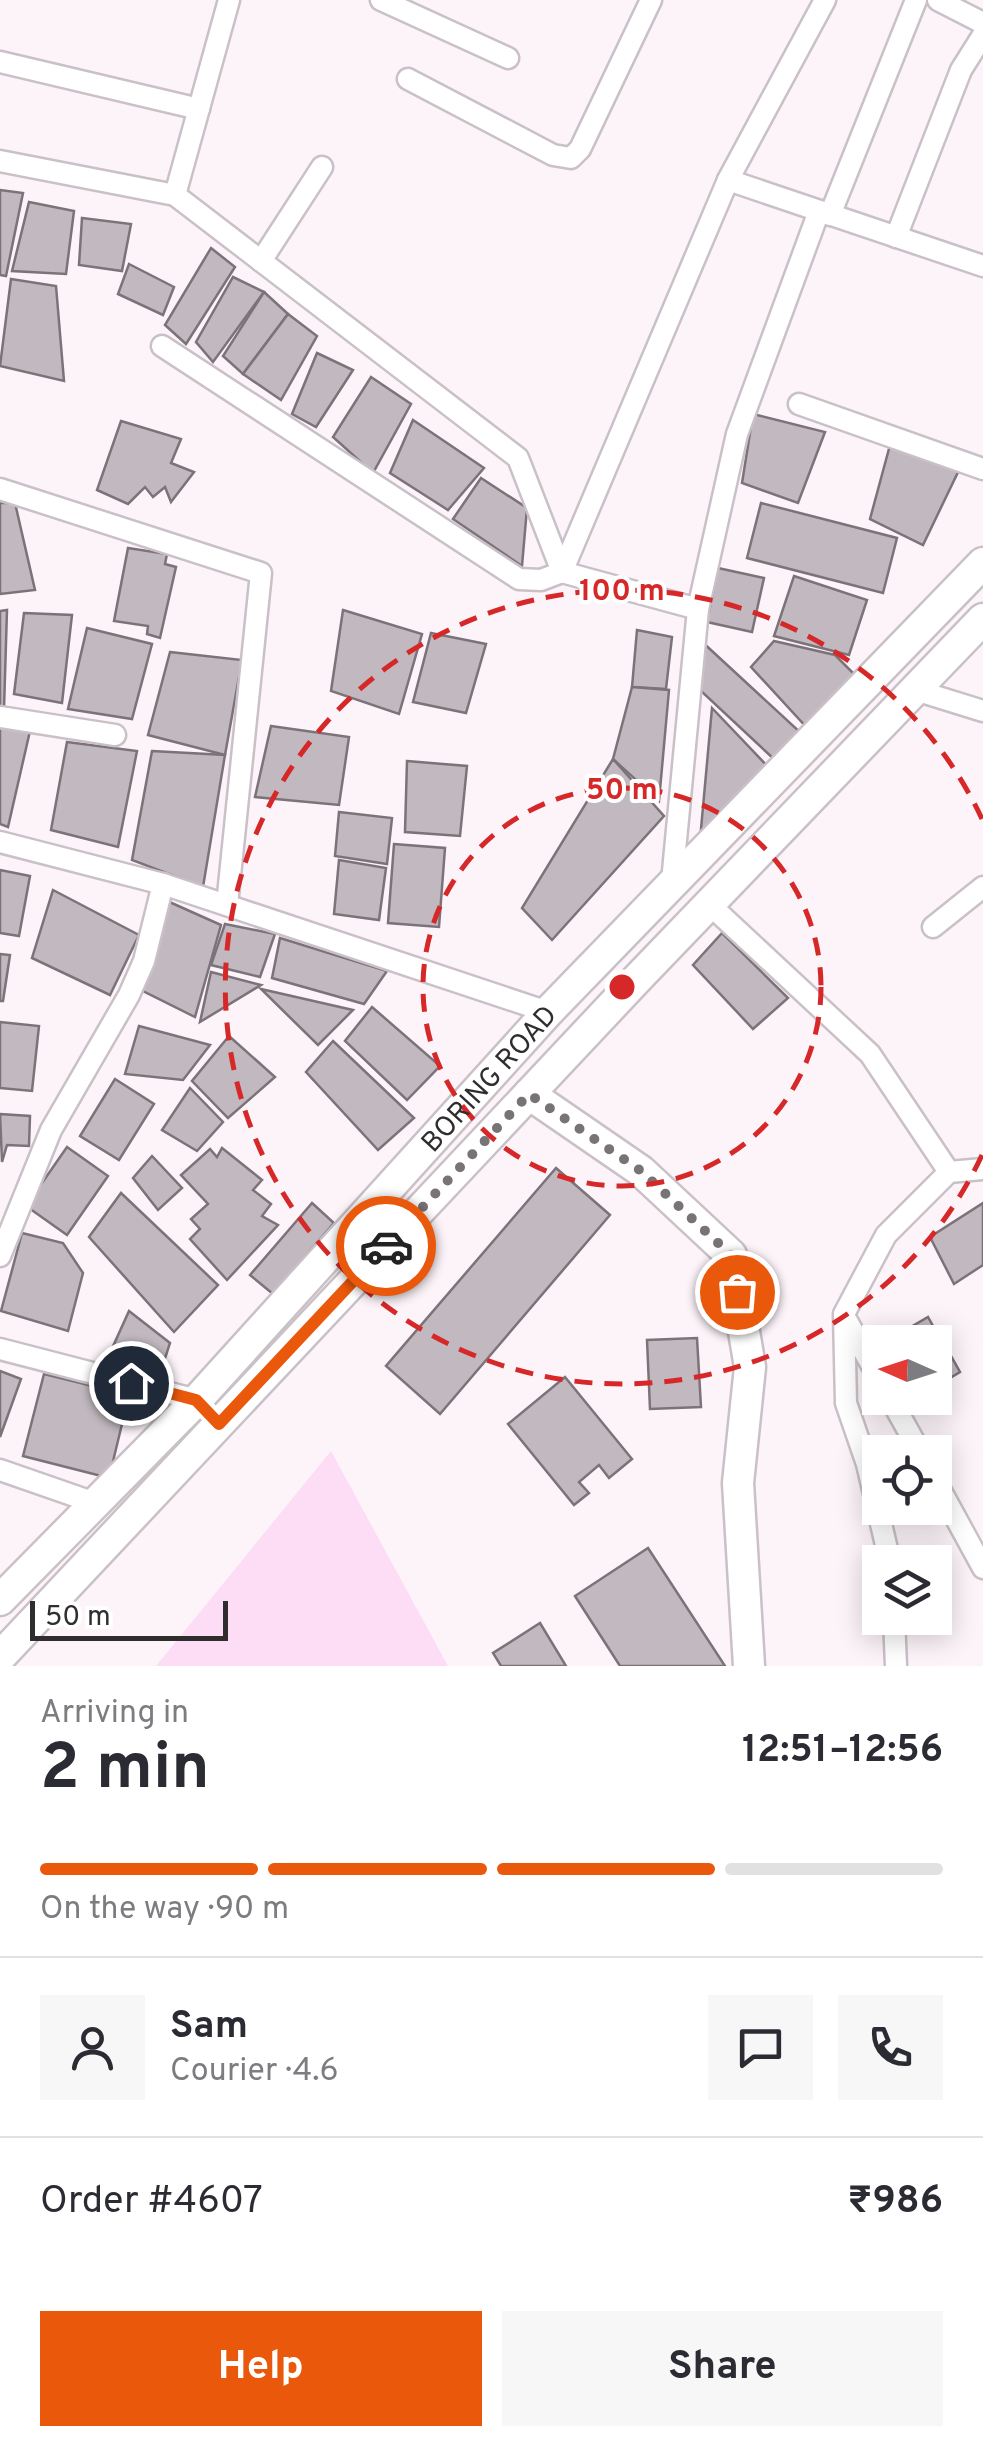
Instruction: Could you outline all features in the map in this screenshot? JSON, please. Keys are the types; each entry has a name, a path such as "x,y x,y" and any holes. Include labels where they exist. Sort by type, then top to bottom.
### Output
{"street":[{"path":"175,195 230,0"},
{"path":"382,0 508,58"},
{"path":"408,79 558,158 570,158 580,149 650,0"},
{"path":"562,572 728,180 825,0"},
{"path":"672,882 698,609 737,434 824,213 916,0"},
{"path":"938,0 983,22"},
{"path":"896,237 961,70 983,35"},
{"path":"0,62 199,109"},
{"path":"0,160 175,195 518,458 562,572"},
{"path":"262,262 322,167"},
{"path":"728,180 983,266"},
{"path":"162,346 519,578 534,581 562,572 698,609"},
{"path":"799,404 983,468"},
{"path":"0,489 262,573 227,905"},
{"name":"BORING ROAD","path":"0,1600 196,1400 548,1012 983,563"},
{"path":"0,1657 529,1094 983,619"},
{"path":"912,690 983,710"},
{"path":"0,717 116,735"},
{"path":"0,842 163,884 548,1012"},
{"path":"0,1256 51,1130 129,995 144,961 163,884"},
{"path":"933,927 983,886"},
{"path":"709,904 870,1054 949,1172"},
{"path":"529,1094 641,1171 731,1255 750,1367 738,1483 748,1666"},
{"path":"886,1545 868,1464 846,1403 844,1314 886,1235 949,1172 983,1169"},
{"path":"844,1314 862,1347"},
{"path":"0,1349 196,1400 219,1424"},
{"path":"0,1470 95,1503"},
{"path":"952,1511 983,1568"},
{"path":"895,1635 896,1666"}],"shaded area":[{"path":"331,1451 448,1666 156,1666"}],"building":[{"path":"0,190 23,193 6,276 0,275"},
{"path":"29,202 74,211 66,274 12,271"},
{"path":"82,218 131,224 122,271 79,265"},
{"path":"211,248 235,267 186,344 165,325"},
{"path":"129,264 174,287 163,315 118,294"},
{"path":"233,277 264,292 213,362 196,342"},
{"path":"11,279 56,286 64,381 0,366"},
{"path":"264,292 288,314 243,374 223,356"},
{"path":"288,314 317,336 281,400 243,374"},
{"path":"317,353 353,370 316,427 292,414"},
{"path":"371,377 411,404 373,473 333,437"},
{"path":"753,414 825,432 798,503 742,483"},
{"path":"413,420 484,468 448,510 390,473"},
{"path":"121,421 181,439 171,463 194,472 171,502 165,487 153,497 145,487 128,504 97,490"},
{"path":"890,445 960,468 923,545 870,519"},
{"path":"481,478 527,508 522,566 453,519"},
{"path":"0,503 15,503 35,590 0,594"},
{"path":"761,503 897,538 883,593 747,558"},
{"path":"128,548 167,554 165,564 176,567 160,638 147,634 148,626 114,621"},
{"path":"718,568 764,578 752,632 707,622"},
{"path":"794,576 867,600 849,655 774,636"},
{"path":"7,610 4,709 0,708 0,611"},
{"path":"343,610 422,634 399,714 331,691"},
{"path":"24,613 72,615 62,703 14,694"},
{"path":"87,628 152,644 132,719 68,709"},
{"path":"637,630 672,637 666,689 632,687"},
{"path":"431,633 486,644 466,713 413,702"},
{"path":"699,639 802,734 776,761 701,691"},
{"path":"774,641 835,655 860,680 809,730 751,667"},
{"path":"170,652 242,660 225,755 148,735"},
{"path":"632,687 669,690 659,801 613,759"},
{"path":"712,708 772,771 700,840"},
{"path":"271,726 349,737 339,805 255,797"},
{"path":"0,727 30,731 8,827 0,824"},
{"path":"67,742 137,751 118,847 51,830"},
{"path":"152,751 225,755 203,887 132,860"},
{"path":"613,759 664,816 552,940 522,908"},
{"path":"407,761 467,766 460,836 405,832"},
{"path":"339,812 392,818 387,864 335,856"},
{"path":"394,844 445,848 439,927 388,923"},
{"path":"339,860 386,868 379,920 334,914"},
{"path":"0,870 30,876 19,936 0,933"},
{"path":"53,890 139,935 110,995 32,958"},
{"path":"165,900 221,925 195,1017 143,991"},
{"path":"225,924 275,934 260,977 211,965"},
{"path":"722,933 788,998 753,1029 693,965"},
{"path":"280,938 387,971 364,1004 272,978"},
{"path":"0,954 10,955 3,1001 0,1001"},
{"path":"211,972 261,985 200,1022"},
{"path":"261,989 353,1010 318,1045"},
{"path":"372,1007 440,1066 407,1100 345,1041"},
{"path":"0,1022 39,1026 32,1091 0,1088"},
{"path":"139,1026 210,1045 183,1080 125,1074"},
{"path":"229,1036 275,1077 228,1118 192,1081"},
{"path":"333,1041 414,1118 378,1150 306,1072"},
{"path":"115,1079 154,1104 119,1160 80,1136"},
{"path":"190,1088 223,1122 197,1151 162,1130"},
{"path":"0,1114 30,1116 29,1146 7,1145 2,1162"},
{"path":"67,1147 108,1176 67,1235 26,1206"},
{"path":"222,1148 262,1180 253,1190 271,1204 262,1216 278,1225 227,1280 190,1239 200,1229 191,1219 208,1204 181,1175 210,1149 217,1157"},
{"path":"152,1156 182,1188 158,1210 133,1178"},
{"path":"556,1168 610,1215 440,1414 386,1366"},
{"path":"121,1193 218,1285 174,1332 89,1237"},
{"path":"312,1203 334,1223 273,1294 250,1275"},
{"path":"983,1203 983,1265 954,1284 930,1237"},
{"path":"22,1233 63,1243 83,1273 68,1331 1,1311"},
{"path":"129,1311 170,1343 158,1380 105,1364"},
{"path":"928,1317 932,1325 914,1325"},
{"path":"697,1338 701,1407 650,1409 647,1340"},
{"path":"952,1358 960,1372 952,1377"},
{"path":"0,1371 21,1379 0,1437"},
{"path":"44,1374 129,1395 109,1478 23,1456"},
{"path":"565,1377 632,1459 609,1478 599,1465 579,1482 589,1493 574,1505 508,1424"},
{"path":"648,1548 725,1666 620,1666 575,1596"},
{"path":"540,1623 566,1666 501,1666 493,1653"}],"way so far":[{"path":"386,1246 529,1094 641,1171 731,1255 737,1292"}],"route":[{"path":"131,1383 196,1400 219,1424 386,1246"}]}
